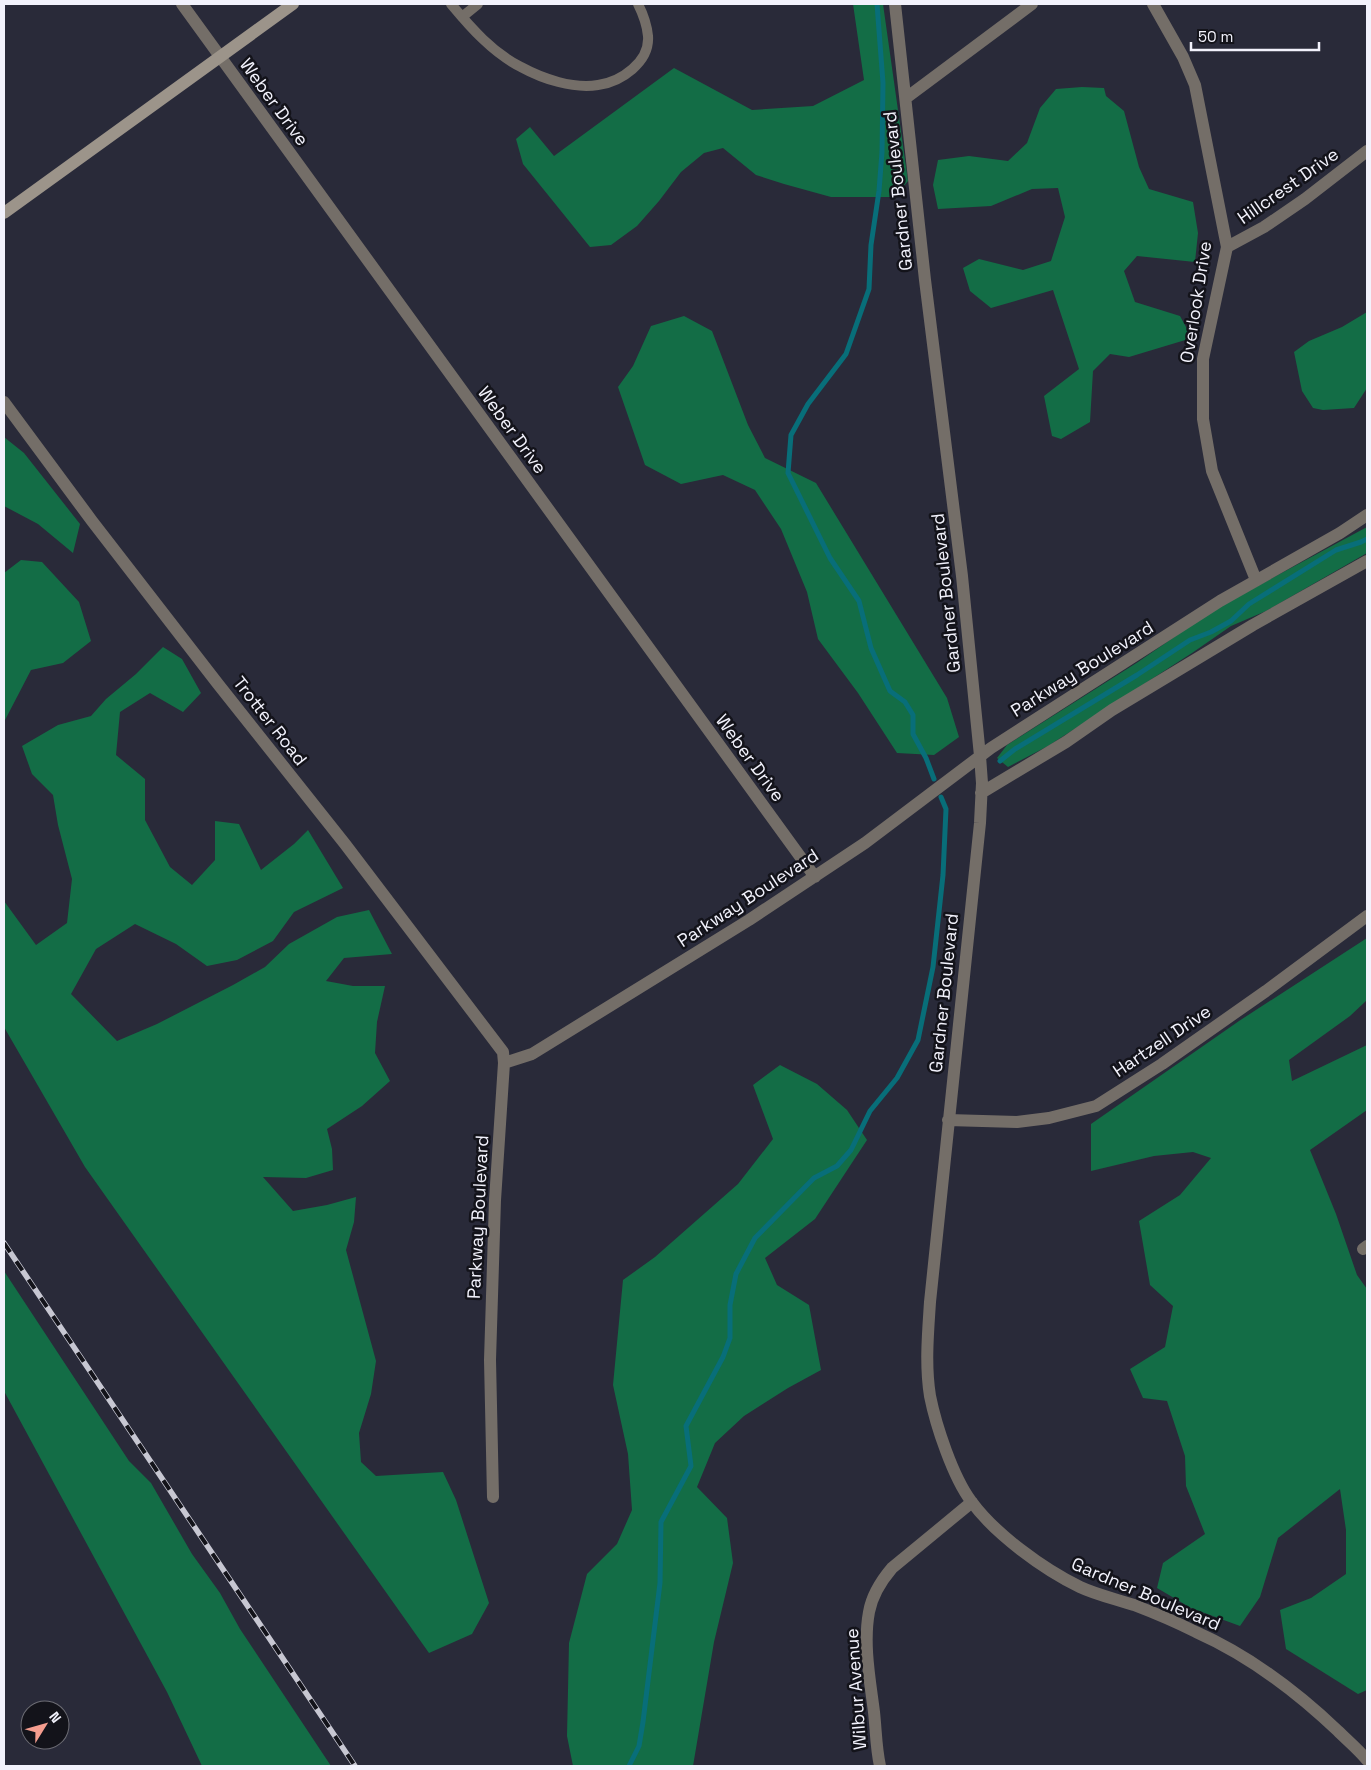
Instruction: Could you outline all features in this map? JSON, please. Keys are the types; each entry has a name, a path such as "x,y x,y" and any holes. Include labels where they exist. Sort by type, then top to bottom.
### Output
{"main road":[{"path":"4,213 292,4"}],"street":[{"name":"Weber Drive","path":"182,4 815,877"},
{"name":"Gardner Boulevard","path":"895,4 925,280 962,576 980,756 981,793 980,823 930,1302 927,1367 930,1396 941,1436 965,1491 972,1502 1001,1534 1056,1574 1095,1593 1133,1605 1198,1632 1261,1668 1288,1686 1311,1705 1367,1760"},
{"path":"906,98 1032,4"},
{"name":"Overlook Drive","path":"1154,4 1183,57 1194,85 1227,247 1203,359 1203,419 1212,471 1256,580"},
{"name":"Hillcrest Drive","path":"1227,247 1264,227 1305,199 1367,151"},
{"name":"Trotter Road","path":"4,402 110,545 345,844 499,1046 503,1052 504,1063"},
{"name":"Parkway Boulevard","path":"493,1497 490,1360 495,1200 504,1063 532,1054 749,920 865,843 980,756 1220,601 1340,533 1367,515"},
{"path":"981,793 1066,742 1112,710 1236,635 1367,561"},
{"name":"Hartzell Drive","path":"948,1120 1017,1122 1049,1118 1096,1106 1162,1064 1266,991 1367,916"},
{"name":"Wilbur Avenue","path":"880,1766 877,1754 867,1636 869,1612 875,1592 883,1578 892,1568 972,1502"}],"lane":[{"path":"451,4 471,28 501,54 520,67 539,75 572,84 598,85 620,77 633,68 645,54 648,38 645,18 638,4"},
{"path":"462,17 478,4"}],"green space":[{"path":"853,4 883,4 908,181 895,197 831,197 784,184 756,175 723,148 704,153 681,172 637,226 611,245 590,247 523,164 516,139 530,127 554,156 674,68 752,110 813,106 864,80"},
{"path":"1104,88 1106,96 1124,111 1139,167 1149,189 1193,202 1198,233 1195,262 1137,256 1124,271 1135,302 1180,316 1192,338 1129,357 1110,354 1093,371 1090,422 1061,439 1052,436 1044,396 1079,369 1053,290 991,308 970,291 963,268 979,259 1023,270 1051,261 1065,217 1058,188 1032,189 991,206 938,209 933,185 938,160 969,156 1008,161 1027,143 1040,108 1056,89"},
{"path":"1367,312 1367,388 1354,408 1323,410 1313,408 1302,391 1294,352 1309,341 1342,327"},
{"path":"684,316 712,331 748,425 765,458 816,483 947,698 959,737 934,755 897,753 858,693 818,639 807,592 781,529 755,490 723,475 681,484 645,465 618,387 633,366 651,326"},
{"path":"4,437 24,453 80,524 73,553 38,524 4,506"},
{"path":"1367,527 1367,553 1266,611 1231,626 1048,746 1008,767 997,758 1007,745 1138,662 1215,609"},
{"path":"21,560 42,562 79,602 91,641 63,663 31,670 4,722 4,573"},
{"path":"163,647 182,659 201,693 183,712 150,693 120,712 116,755 145,779 145,820 170,867 192,885 215,860 215,821 239,824 261,870 294,844 308,830 343,888 294,912 273,941 237,960 207,966 176,944 135,924 96,949 71,994 117,1041 157,1024 265,967 289,944 337,917 369,910 392,954 344,958 326,981 353,986 385,986 377,1022 375,1053 390,1081 362,1106 327,1129 332,1149 333,1170 306,1178 263,1177 293,1211 327,1205 356,1197 354,1222 346,1250 376,1361 371,1394 359,1433 361,1462 376,1476 443,1472 456,1500 489,1603 472,1634 429,1653 85,1167 4,1027 4,901 36,945 67,923 72,879 58,825 53,795 32,774 22,746 58,725 91,716 106,699 136,674"},
{"path":"1367,938 1367,1000 1350,1016 1289,1060 1292,1081 1367,1045 1367,1110 1310,1150 1336,1214 1357,1275 1367,1289 1367,1690 1358,1694 1286,1649 1280,1610 1311,1598 1346,1574 1346,1530 1340,1489 1278,1538 1260,1597 1240,1626 1191,1608 1157,1588 1163,1563 1205,1534 1186,1486 1185,1456 1167,1401 1143,1398 1130,1369 1165,1347 1173,1306 1150,1285 1139,1221 1180,1195 1211,1158 1193,1152 1154,1156 1091,1171 1091,1124 1239,1021"},
{"path":"780,1065 817,1084 847,1110 867,1140 815,1219 765,1258 777,1285 809,1305 821,1370 744,1416 715,1443 697,1487 727,1518 733,1563 714,1642 693,1766 573,1766 567,1736 569,1643 587,1574 617,1544 632,1510 628,1454 613,1385 623,1280 655,1257 738,1184 773,1139 753,1085"},
{"path":"4,1271 129,1461 151,1483 192,1554 220,1593 240,1629 331,1766 202,1766 167,1692 4,1391"}],"waterway":[{"path":"877,4 883,83 882,152 879,191 871,245 869,289 846,354 808,404 791,435 788,473 830,558 859,601 871,648 890,691 905,702 913,715 913,734 926,758 934,779"},
{"path":"1000,761 1015,749 1137,675 1190,640 1211,632 1231,621 1249,604 1336,550 1367,539"},
{"path":"629,1766 639,1746 643,1722 660,1583 661,1522 691,1466 686,1426 723,1357 730,1338 730,1305 736,1274 755,1238 814,1178 837,1166 851,1150 870,1111 897,1078 918,1040 933,967 943,875 946,809 941,797"}],"railway":[{"path":"4,1243 355,1766"}]}
